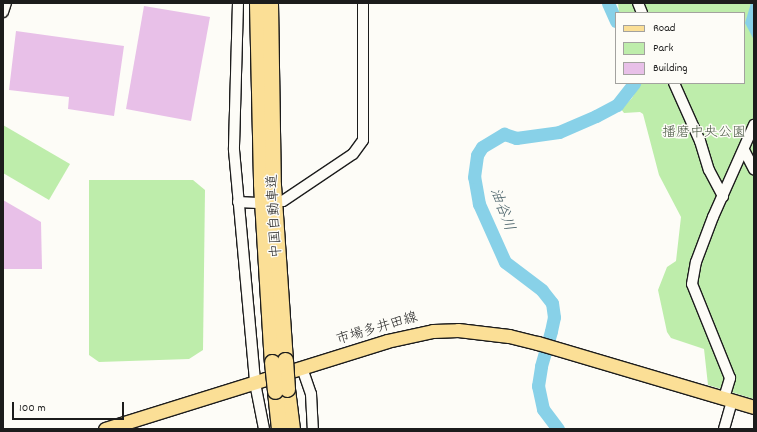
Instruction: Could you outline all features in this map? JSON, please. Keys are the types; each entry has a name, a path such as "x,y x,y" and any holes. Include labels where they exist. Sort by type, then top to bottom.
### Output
{"highway":[{"name":"中国自動車道","path":"258,3 261,184 279,361 281,390 279,429"},
{"name":"中国自動車道","path":"270,3 273,185 279,361"},
{"name":"中国自動車道","path":"281,390 292,429"}],"main road":[{"name":"市場多井田線","path":"105,429 131,426 255,383 387,341 433,331 483,332 538,343 754,407"}],"street":[{"path":"3,12 6,3"},
{"path":"238,3 234,150 255,383 264,429"},
{"path":"283,201 352,154 363,140 363,3"},
{"path":"674,84 700,141 709,170 723,196"},
{"path":"724,429 730,378 692,284 696,262 754,124"},
{"path":"744,150 754,170"},
{"path":"238,202 258,203"},
{"path":"302,368 311,394 313,429"}],"green space":[{"name":"播磨中央公園","path":"618,3 754,3 754,399 708,385 704,349 671,338 667,332 658,290 667,267 676,261 681,217 659,175 643,114 640,112 624,113 621,109 632,98 639,84 745,84 745,12 619,12"},
{"path":"3,125 70,164 49,200 3,173"},
{"path":"89,180 193,180 205,190 203,350 189,359 99,362 89,355"}],"water":[{"path":"751,3 754,3 754,40 745,23"}],"building":[{"path":"144,6 210,17 191,121 126,109"},
{"path":"16,31 124,46 114,116 68,109 69,97 9,90"},
{"path":"3,200 41,222 42,269 3,269"}],"waterway":[{"name":"油谷川","path":"608,3 615,19"},
{"name":"油谷川","path":"558,429 543,409 538,386 541,366 554,317 552,303 542,290 505,262 479,204 474,177 477,155 482,147 504,134 516,138 559,132 596,116 617,105 633,84"}]}
